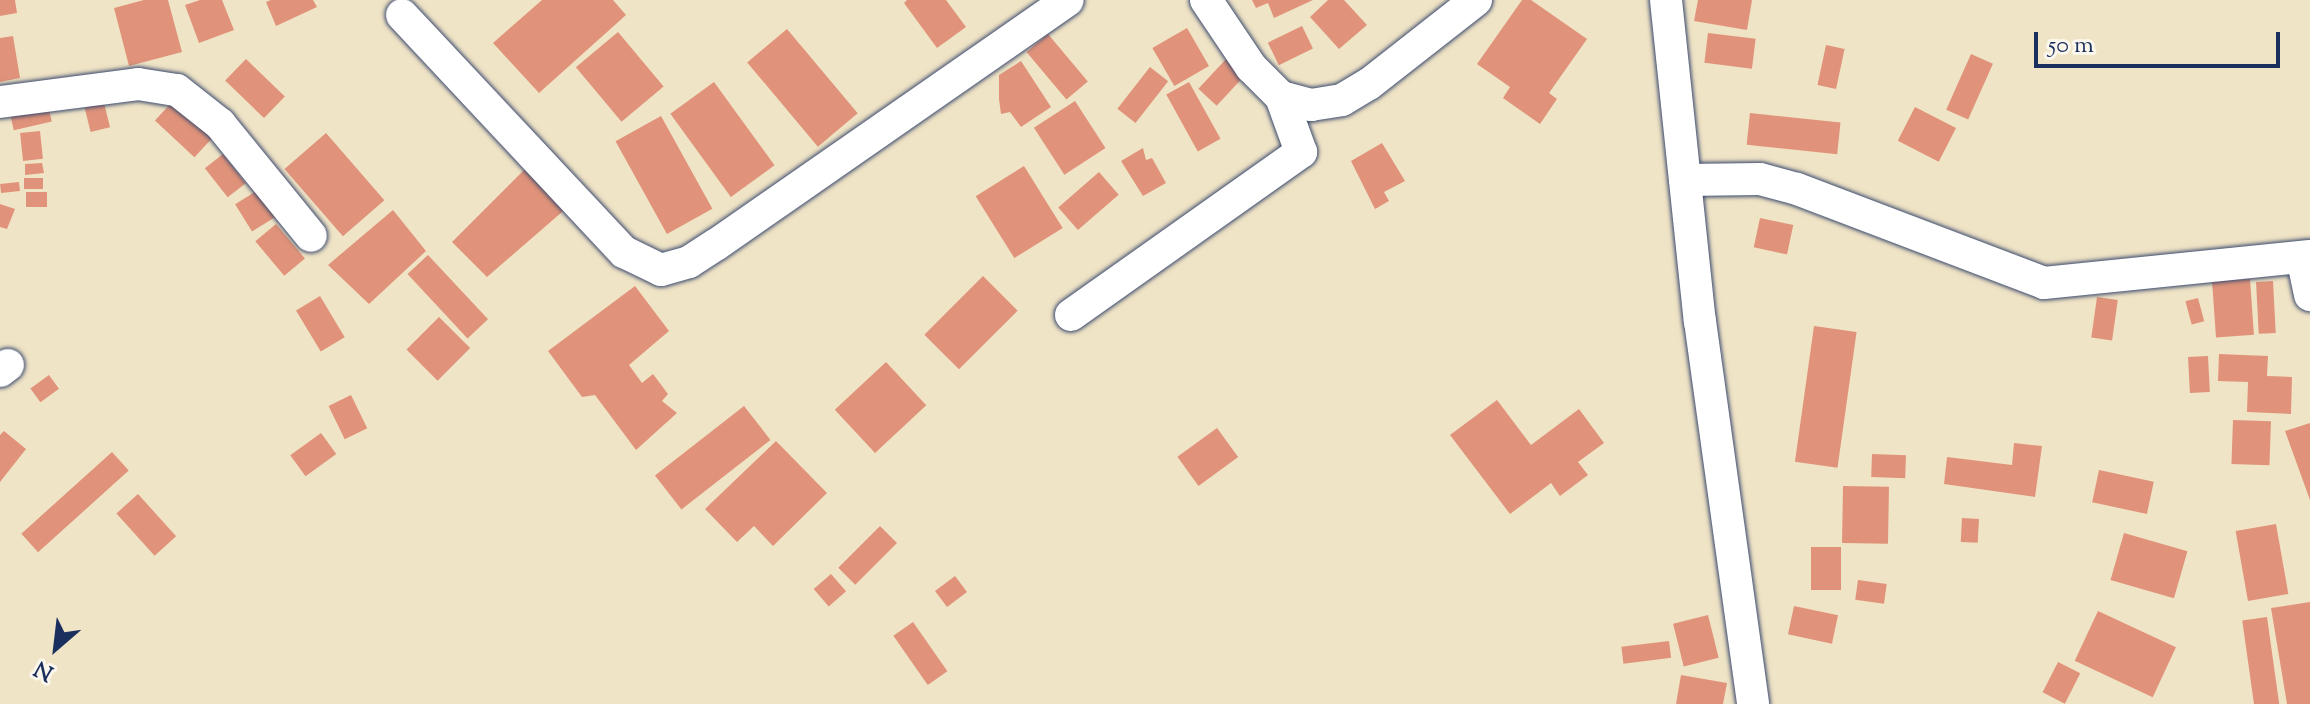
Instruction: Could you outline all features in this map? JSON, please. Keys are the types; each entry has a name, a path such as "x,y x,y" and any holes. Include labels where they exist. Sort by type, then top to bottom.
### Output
{"street":[{"path":"402,15 624,252 661,270 689,262 717,244 1068,0"},
{"path":"1071,315 1301,152 1281,97 1251,67 1206,0"},
{"path":"1281,97 1311,105 1342,100 1476,0"},
{"path":"1666,0 1685,180 1753,704"},
{"path":"0,102 138,84 177,90 220,124 311,236"},
{"path":"1685,180 1760,179 1797,189 2044,283 2306,257 2310,295"}],"building":[{"path":"0,0 15,0 17,13 0,16"},
{"path":"144,0 168,0 182,52 129,66 114,8"},
{"path":"200,0 222,0 234,30 199,43 185,5"},
{"path":"313,0 317,7 276,26 266,2"},
{"path":"542,0 613,0 626,15 539,93 493,43"},
{"path":"907,0 946,0 966,27 937,48 904,3"},
{"path":"1252,0 1313,0 1274,18 1268,3 1256,8"},
{"path":"1328,0 1344,0 1367,25 1339,49 1310,17"},
{"path":"1522,0 1531,0 1587,39 1549,93 1557,99 1540,124 1503,98 1510,87 1477,64"},
{"path":"1698,0 1752,0 1747,30 1694,21"},
{"path":"1302,26 1313,48 1279,65 1268,43"},
{"path":"1187,28 1209,66 1174,86 1152,48"},
{"path":"787,29 858,113 818,147 747,62"},
{"path":"618,32 664,86 622,122 576,67"},
{"path":"1708,33 1756,39 1752,69 1704,63"},
{"path":"1048,34 1088,81 1066,99 1027,52"},
{"path":"13,36 20,78 0,82 0,38"},
{"path":"1826,45 1845,49 1836,89 1817,85"},
{"path":"1971,54 1993,64 1968,119 1946,110"},
{"path":"1227,58 1245,75 1217,106 1198,89"},
{"path":"246,59 285,97 264,118 225,81"},
{"path":"1021,61 1051,107 1021,127 1010,112 1001,114 999,75"},
{"path":"1150,67 1168,81 1135,123 1117,109"},
{"path":"714,82 775,165 731,197 670,114"},
{"path":"1189,82 1221,139 1198,151 1166,95"},
{"path":"174,100 213,137 194,157 155,120"},
{"path":"1075,101 1105,148 1064,175 1034,128"},
{"path":"104,103 110,127 91,132 85,108"},
{"path":"48,105 52,122 14,130 10,114"},
{"path":"1915,107 1956,128 1939,162 1898,141"},
{"path":"1750,113 1841,123 1837,154 1747,145"},
{"path":"661,116 712,209 667,234 616,141"},
{"path":"40,131 43,159 23,161 20,133"},
{"path":"326,133 384,200 343,236 284,169"},
{"path":"1382,143 1405,181 1384,192 1389,201 1375,209 1351,161"},
{"path":"1143,148 1146,160 1152,158 1166,183 1143,196 1121,161"},
{"path":"223,154 246,183 228,197 205,168"},
{"path":"42,163 44,173 25,175 25,164"},
{"path":"529,165 569,206 487,277 452,242"},
{"path":"1024,166 1063,228 1014,258 976,196"},
{"path":"1099,172 1119,195 1078,230 1058,207"},
{"path":"24,178 43,178 43,189 24,189"},
{"path":"19,182 20,191 1,193 0,184"},
{"path":"258,190 275,217 252,231 235,204"},
{"path":"26,192 47,192 47,207 26,207"},
{"path":"0,204 15,209 7,229 0,227"},
{"path":"393,210 426,251 369,304 328,265"},
{"path":"1760,218 1793,225 1787,254 1754,247"},
{"path":"276,224 305,258 284,276 255,241"},
{"path":"428,255 488,319 468,338 408,274"},
{"path":"983,276 1018,311 959,369 924,335"},
{"path":"2250,279 2254,335 2216,338 2212,282"},
{"path":"2273,281 2276,333 2259,334 2256,282"},
{"path":"635,286 669,331 629,365 642,383 653,374 668,394 662,401 677,413 636,450 595,395 582,397 548,351"},
{"path":"320,296 345,337 321,352 296,310"},
{"path":"2097,297 2118,300 2112,341 2091,338"},
{"path":"2198,298 2204,321 2192,325 2185,301"},
{"path":"439,317 470,348 438,381 406,350"},
{"path":"1814,326 1857,332 1838,468 1795,462"},
{"path":"2219,354 2268,356 2267,376 2292,377 2291,414 2247,412 2248,382 2218,381"},
{"path":"2208,356 2210,392 2190,393 2188,357"},
{"path":"886,362 926,405 875,453 835,410"},
{"path":"49,375 59,389 40,402 30,389"},
{"path":"351,395 367,428 345,439 329,406"},
{"path":"1497,400 1531,445 1579,409 1604,443 1578,462 1588,475 1560,496 1551,483 1510,514 1450,435"},
{"path":"744,406 770,440 681,509 655,476"},
{"path":"2233,420 2271,421 2269,465 2231,464"},
{"path":"2310,423 2310,500 2285,431"},
{"path":"1217,428 1238,457 1199,486 1177,457"},
{"path":"4,431 26,449 0,482 0,435"},
{"path":"321,433 336,454 306,476 290,455"},
{"path":"776,441 827,493 773,546 754,526 737,542 705,509"},
{"path":"2014,443 2042,446 2035,497 1944,484 1947,457 2012,465"},
{"path":"112,452 129,471 38,552 21,534"},
{"path":"1872,454 1906,455 1905,478 1871,477"},
{"path":"2099,470 2154,482 2147,514 2092,502"},
{"path":"1843,486 1889,487 1888,544 1842,543"},
{"path":"138,494 176,536 155,556 116,513"},
{"path":"1962,518 1979,519 1978,543 1961,542"},
{"path":"2276,524 2288,594 2248,601 2236,531"},
{"path":"880,526 897,543 855,585 838,568"},
{"path":"2124,533 2187,551 2174,598 2110,580"},
{"path":"1811,547 1841,547 1841,590 1811,590"},
{"path":"831,574 846,591 829,606 814,589"},
{"path":"955,576 967,592 947,607 935,591"},
{"path":"1858,580 1887,584 1884,604 1855,600"},
{"path":"2310,602 2310,704 2287,704 2271,608"},
{"path":"1794,606 1838,615 1832,644 1788,634"},
{"path":"2098,611 2176,647 2153,697 2075,661"},
{"path":"1708,615 1719,658 1684,666 1673,624"},
{"path":"2267,617 2279,704 2254,704 2242,620"},
{"path":"913,622 947,671 928,685 893,636"},
{"path":"1669,641 1671,658 1623,664 1621,647"},
{"path":"2058,662 2080,673 2065,704 2043,692"},
{"path":"1681,675 1727,683 1723,704 1676,704"}]}
